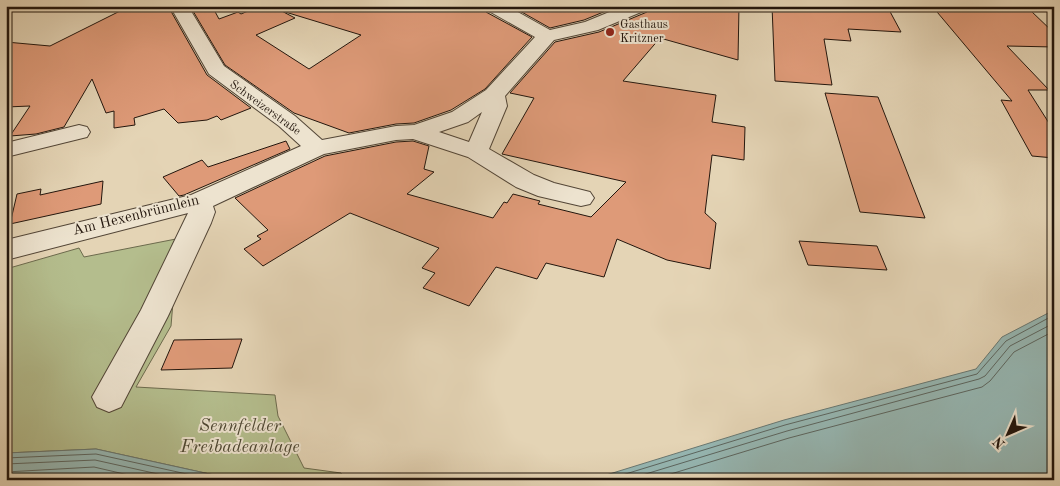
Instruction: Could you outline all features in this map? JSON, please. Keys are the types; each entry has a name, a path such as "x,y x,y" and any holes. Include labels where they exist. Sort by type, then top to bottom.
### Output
{"street":[{"name":"Schweizerstraße","path":"179,6 216,70 287,121 317,148"},
{"path":"493,6 547,36"},
{"path":"317,148 396,133 415,132 460,117 494,95 547,36 591,26 640,6"},
{"path":"476,152 496,106 494,95"},
{"path":"6,150 80,132"},
{"path":"415,132 476,152 525,181 547,190 581,198"},
{"name":"Am Hexenbrünnlein","path":"6,250 199,202 317,148"},
{"path":"109,397 153,316 198,223 202,212 199,202"}],"green space":[{"name":"Sennfelder Freibadeanlage","path":"181,238 171,326 136,387 275,395 278,416 304,468 341,473 345,480 237,480 96,449 6,453 6,269 79,248 84,257"}],"water":[{"path":"1054,310 1054,480 590,480 784,420 976,369 1002,337"},
{"path":"96,449 237,480 6,480 6,453"}],"building":[{"path":"130,6 168,6 207,75 251,108 221,120 217,116 207,120 178,123 164,109 134,118 135,125 114,128 114,111 106,113 92,79 64,127 36,134 10,136 30,106 6,107 6,42 50,46"},
{"path":"190,6 212,6 219,19 238,12 241,14 260,6 272,6 295,18 256,35 309,69 361,35 282,11 283,6 356,6 362,10 368,6 482,6 486,12 532,37 485,89 451,110 414,123 396,124 349,133 294,113 225,65"},
{"path":"511,6 618,6 584,20 550,28"},
{"path":"651,6 739,6 738,60 660,38 623,81 716,95 712,122 745,127 744,160 712,155 705,213 716,223 710,269 667,260 617,239 604,277 546,263 537,279 496,267 469,306 423,288 435,273 422,268 439,248 350,213 263,266 244,249 261,239 257,236 268,230 235,198 325,156 396,142 413,141 429,146 424,169 434,172 407,194 493,218 504,202 507,203 513,194 540,201 538,204 591,217 626,182 502,154 534,98 510,93 555,42 599,32 647,12"},
{"path":"772,6 887,6 901,32 848,29 851,41 824,39 832,85 775,81"},
{"path":"932,6 970,6 973,9 1030,10 1054,33 1054,47 1007,46 1049,90 1028,90 1054,131 1054,158 1032,156 1001,100 1012,101"},
{"path":"825,93 878,97 925,218 860,212"},
{"path":"286,141 290,149 184,195 179,196 163,177 202,160 208,167"},
{"path":"103,181 101,204 10,224 17,194 41,189 40,195"},
{"path":"799,241 877,246 887,270 808,265"},
{"path":"242,339 232,368 161,370 174,340"}],"place":[{"name":"Gasthaus Kritzner","path":"610,32"}]}
